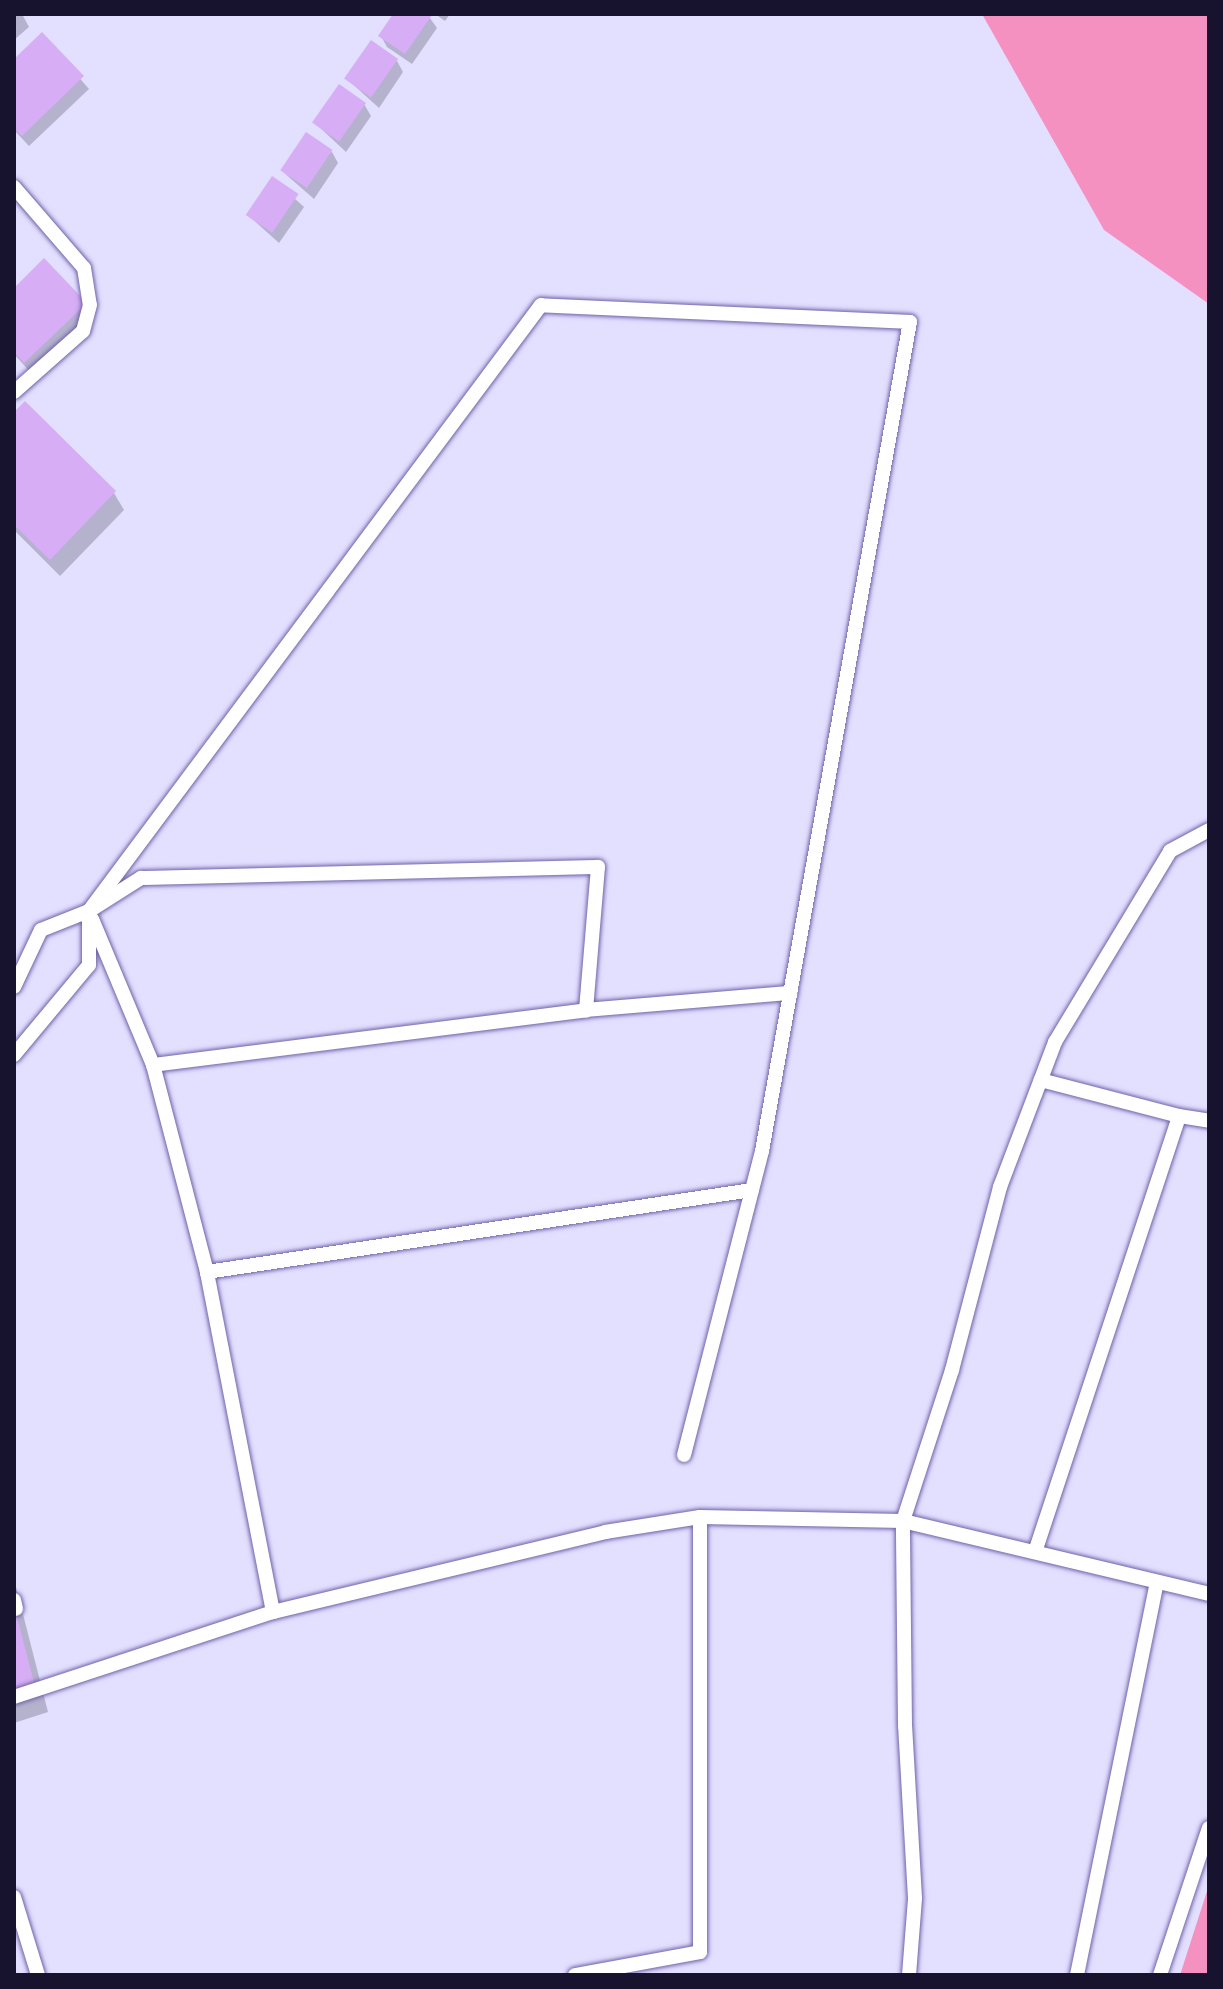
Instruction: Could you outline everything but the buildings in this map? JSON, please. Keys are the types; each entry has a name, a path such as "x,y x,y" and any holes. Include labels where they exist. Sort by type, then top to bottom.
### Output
{"lane":[{"path":"14,187 84,268 90,305 83,331 14,392"},
{"path":"14,1055 89,965 89,911 541,305 910,322 752,1190 684,1455"},
{"path":"909,1975 915,1898 905,1726 903,1521 952,1370 1000,1187 1055,1042 1170,851 1209,830"},
{"path":"14,987 41,930 89,911 141,878 598,867 586,1010"},
{"path":"89,911 153,1065 207,1272 273,1612"},
{"path":"153,1065 586,1010 790,993"},
{"path":"1041,1080 1209,1121"},
{"path":"1035,1552 1179,1116"},
{"path":"207,1272 752,1190"},
{"path":"575,1975 700,1952 700,1517"},
{"path":"14,1697 273,1612 605,1532 700,1517 903,1521 1209,1594"},
{"path":"1077,1975 1157,1582"},
{"path":"1160,1975 1209,1828"},
{"path":"14,1897 38,1975"}],"shaded area":[{"path":"982,14 1209,14 1209,304 1104,230"},
{"path":"1209,1885 1209,1975 1180,1975"}]}
